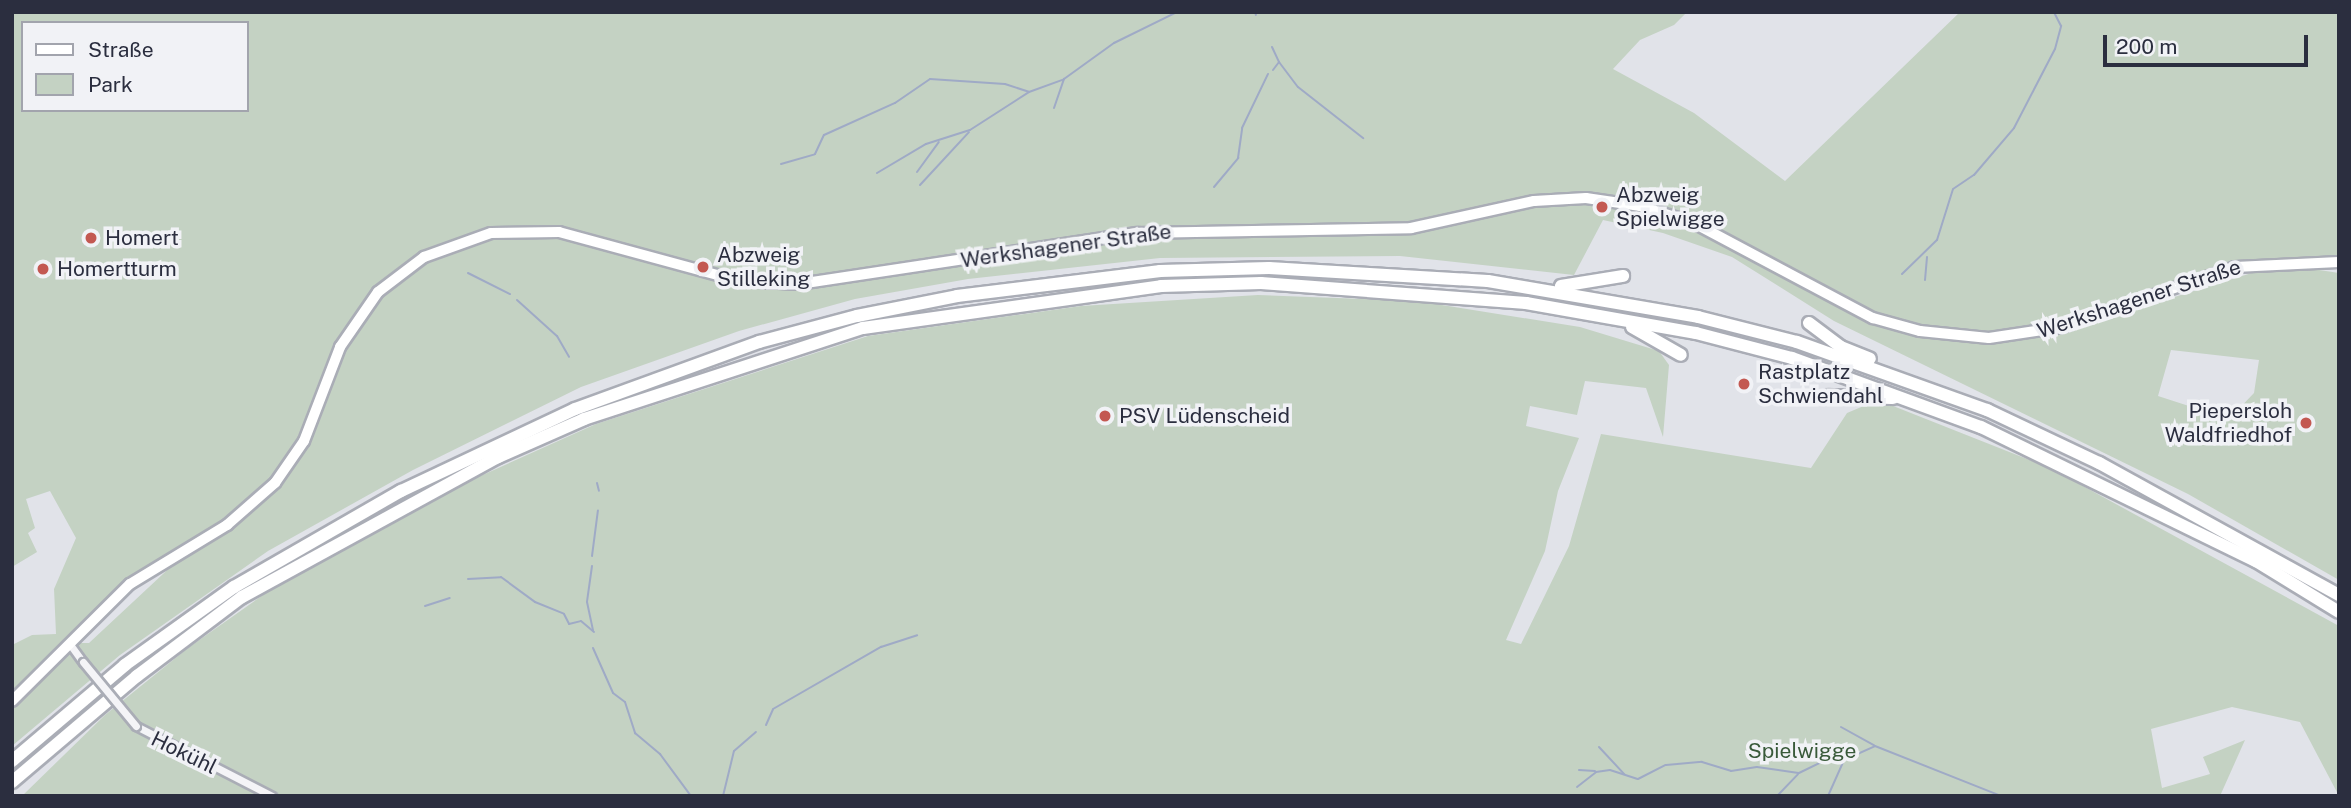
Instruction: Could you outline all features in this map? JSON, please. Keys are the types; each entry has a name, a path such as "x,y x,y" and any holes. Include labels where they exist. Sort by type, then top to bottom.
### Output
{"highway":[{"path":"12,761 125,665 234,587 401,491 575,408 759,342 957,296 1160,271 1411,273 1529,286 1698,317 1797,342 1987,410 2099,463 2339,595"},
{"path":"1529,286 1580,286 1623,276"},
{"path":"12,782 137,676 242,597 419,499 584,419 863,328 1060,296 1261,283 1394,290 1588,313 1780,355 1920,403 2107,486 2256,561 2339,612"},
{"path":"1588,313 1652,335 1681,355"},
{"path":"1809,323 1896,376"},
{"path":"1830,396 1884,396 1920,403"}],"main road":[{"name":"Werkshagener Straße","path":"12,701 68,642 130,584 227,525 275,483 303,441 340,347 378,292 435,251 491,233 559,232 739,281 799,284 1138,233 1411,228 1534,201 1586,198 1640,206 1694,223 1874,318 1920,331 1989,338 2062,327 2235,267 2339,262"}],"street":[{"name":"Hokühl","path":"68,642 136,726 272,796"}],"green space":[{"path":"12,12 1687,12 1674,25 1640,40 1613,69 1694,113 1785,181 1960,12 2339,12 2339,260 2243,266 2124,308 2126,312 2255,272 2306,268 2339,273 2339,580 2188,494 1834,321 1732,257 1663,233 1603,220 1574,275 1400,256 1160,258 968,279 855,299 739,331 581,387 413,470 268,551 120,655 12,746 12,645 32,635 56,634 54,589 76,538 50,491 26,499 35,528 28,533 37,552 12,567","holes":["2171,350 2259,360 2254,393 2229,419 2158,396","178,560 89,643 75,643 138,584"]},
{"name":"Spielwigge","path":"1258,295 1417,301 1580,327 1659,351 1669,365 1663,437 1646,388 1585,381 1577,415 1530,406 1526,426 1579,438 1558,491 1545,551 1506,640 1521,644 1569,546 1601,434 1811,468 1847,413 1878,400 2050,468 2339,626 2339,796 2300,722 2232,707 2151,729 2162,788 2210,774 2203,757 2245,740 2220,796 22,796 105,715 188,648 280,583 418,504 596,424 868,336 1081,306"}],"waterway":[{"path":"781,164 815,154 824,135 895,103 930,79 1005,84 1029,92 1064,79 1114,43 1177,12"},
{"path":"1902,274 1937,240 1953,189 1974,175 2014,128 2055,49 2061,26 2054,12"},
{"path":"1272,47 1279,62 1273,70"},
{"path":"1279,62 1298,87 1363,138"},
{"path":"1214,187 1238,158 1242,128 1268,74"},
{"path":"1054,108 1064,79"},
{"path":"877,173 926,144 970,130 1029,92"},
{"path":"920,185 969,132"},
{"path":"917,172 939,142"},
{"path":"1925,280 1927,257"},
{"path":"468,273 510,294"},
{"path":"517,300 557,336 569,357"},
{"path":"597,483 599,491"},
{"path":"592,556 598,510"},
{"path":"592,566 587,602 593,630"},
{"path":"468,579 501,577 535,602 564,614 569,624 581,621 594,632"},
{"path":"425,606 450,598"},
{"path":"766,725 773,709 881,647 917,635"},
{"path":"593,648 613,693 625,702 635,733 660,754 691,796"},
{"path":"1841,727 1874,745"},
{"path":"723,796 734,751 756,732"},
{"path":"1828,796 1844,760 1875,746 2001,796"},
{"path":"1599,747 1624,774"},
{"path":"1577,787 1596,772 1610,770 1638,779 1666,765 1702,762 1731,771 1757,767 1799,773 1834,756 1851,756"},
{"path":"1579,770 1595,771"},
{"path":"1777,796 1798,774"}],"place":[{"name":"Abzweig Spielwigge","path":"1602,207"},
{"name":"Homert","path":"91,238"},
{"name":"Abzweig Stilleking","path":"703,267"},
{"name":"Homertturm","path":"43,269"},
{"name":"Rastplatz Schwiendahl","path":"1744,384"},
{"name":"PSV Lüdenscheid","path":"1105,416"},
{"name":"Piepersloh Waldfriedhof","path":"2306,423"}]}
